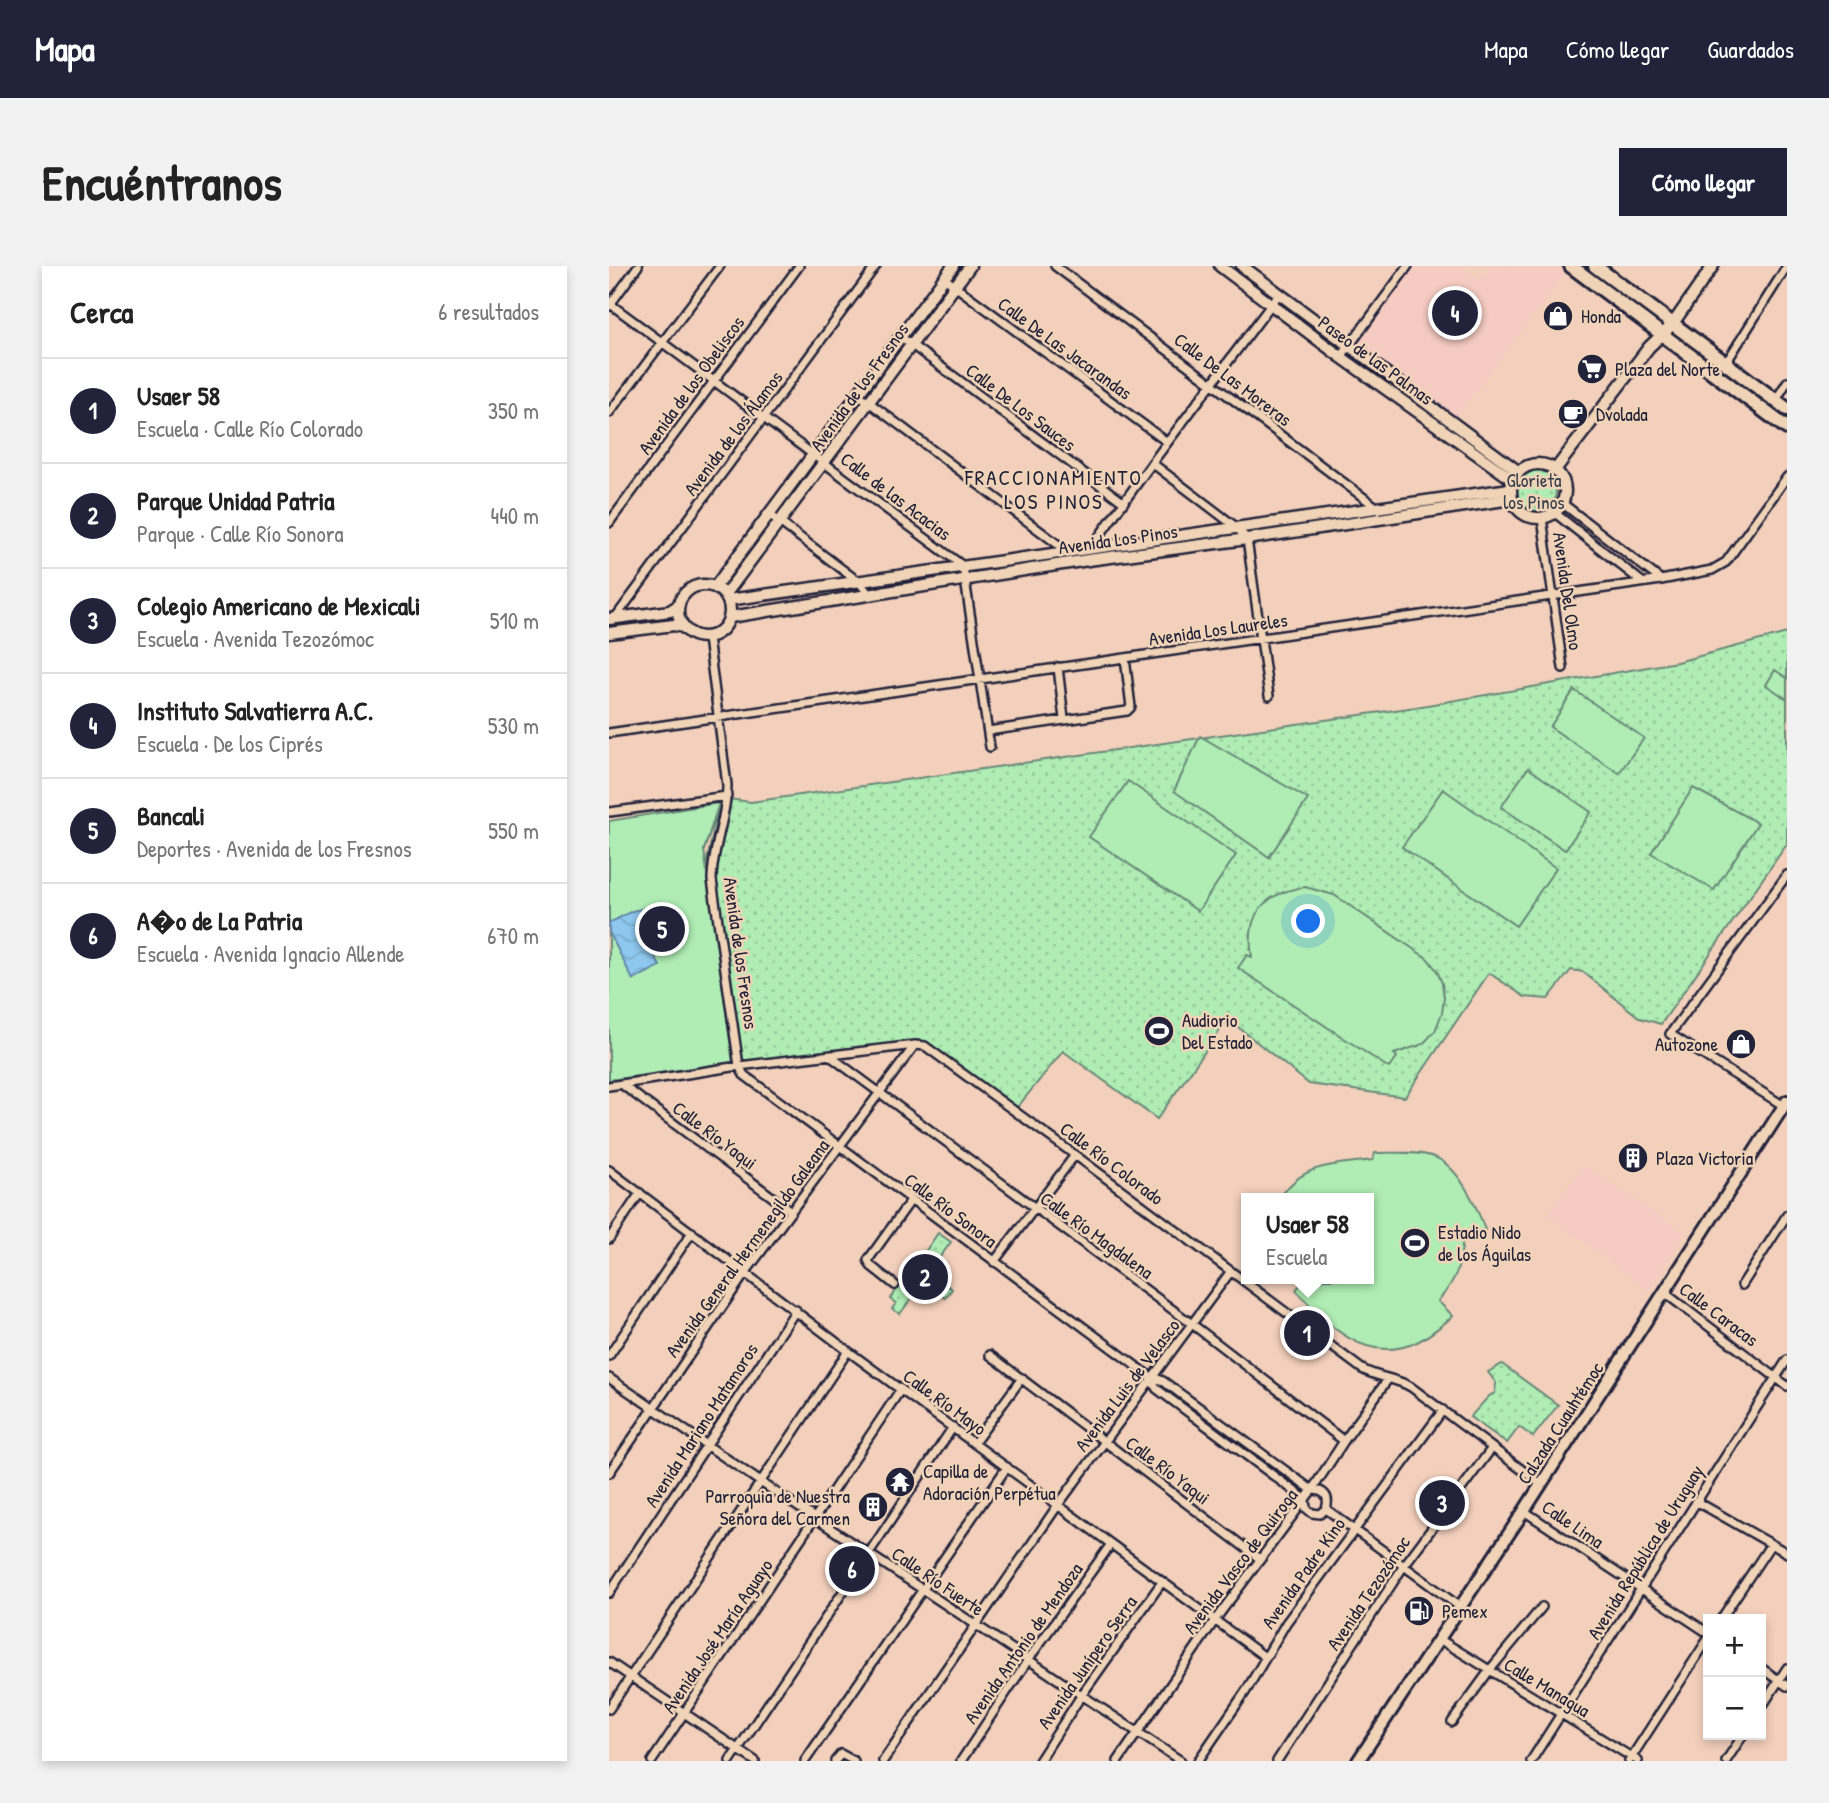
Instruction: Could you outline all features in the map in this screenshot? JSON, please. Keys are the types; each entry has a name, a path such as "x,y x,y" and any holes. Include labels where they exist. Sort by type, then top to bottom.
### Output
{"main road":[{"path":"1571,266 1787,428"},
{"path":"1595,266 1787,409"},
{"name":"Calzada Cuauhtémoc","path":"1358,1761 1541,1484 1785,1104"}],"street":[{"path":"609,304 638,266"},
{"path":"609,414 720,266"},
{"name":"Avenida de los Obeliscos","path":"609,523 799,266"},
{"name":"Avenida de los Álamos","path":"612,618 876,266"},
{"name":"Avenida de los Fresnos","path":"715,587 953,266"},
{"name":"Avenida de los Fresnos","path":"727,598 970,266"},
{"name":"Calle De Las Moreras","path":"1055,266 1391,518"},
{"name":"Paseo de las Palmas","path":"1220,266 1513,485"},
{"name":"Paseo de las Palmas","path":"1242,266 1349,347 1513,485"},
{"path":"1341,357 1408,266"},
{"path":"1555,470 1649,347 1672,325 1713,266"},
{"path":"1726,363 1787,266"},
{"name":"Calle De Las Jacarandas","path":"944,278 1167,442"},
{"path":"1089,554 1123,502 1279,294"},
{"name":"Calle de las Acacias","path":"609,304 963,566"},
{"name":"Calle De Los Sauces","path":"901,337 1123,502"},
{"path":"1776,400 1787,382"},
{"path":"858,394 1070,558"},
{"path":"1152,463 1236,527 1247,539 1269,696"},
{"path":"1537,464 1555,470 1564,485 1562,503 1555,513 1542,518 1523,515 1516,508 1513,485 1527,466 1537,464"},
{"name":"Avenida Los Laureles","path":"609,733 1661,580 1711,570 1725,562 1787,477"},
{"name":"Avenida Los Pinos","path":"730,617 965,580 1236,527 1379,509 1513,485"},
{"name":"Avenida Los Pinos","path":"1089,554 1247,539 1391,518 1513,485"},
{"path":"1562,503 1661,580"},
{"path":"1555,513 1642,582"},
{"path":"769,514 859,582 869,594"},
{"name":"Avenida Del Olmo","path":"1542,518 1563,668"},
{"name":"Avenida Los Pinos","path":"727,598 963,566 1070,558"},
{"path":"963,566 990,747"},
{"path":"609,633 674,625 683,627 694,636 708,638 725,628 730,617 727,598 715,587 708,585 692,588 681,598 678,605 683,627"},
{"path":"612,618 670,611 678,605"},
{"name":"Avenida de los Fresnos","path":"708,638 727,796 715,850 712,880 739,1066"},
{"path":"988,731 1127,711 1131,707 1125,658"},
{"path":"1058,667 1064,719"},
{"path":"610,812 727,796"},
{"path":"1785,1104 1670,1034 1787,875"},
{"path":"609,1086 739,1066 915,1045"},
{"name":"Avenida General Hermenegildo Galeana","path":"609,1474 745,1272 915,1045"},
{"name":"Calle Río Colorado","path":"915,1045 925,1046 935,1052 1241,1278"},
{"name":"Calle Río Magdalena","path":"830,1056 1192,1324 1344,1441"},
{"name":"Calle Río Sonora","path":"739,1066 751,1082 1151,1377 1163,1381 1312,1490 1320,1490 1326,1494 1329,1501 1327,1509 1320,1514 1312,1513 1306,1508 1305,1499 1157,1389 1151,1377"},
{"name":"Calle Río Yaqui","path":"621,1084 791,1211"},
{"path":"994,1262 1075,1155"},
{"name":"Calle Río Mayo","path":"609,1170 848,1351 1265,1657"},
{"path":"609,1239 640,1193"},
{"path":"895,1286 868,1261 911,1200"},
{"path":"1742,1285 1787,1215"},
{"path":"609,1356 692,1232"},
{"name":"Avenida Luis de Velasco","path":"883,1761 1058,1505 1231,1271"},
{"name":"Calle Río Colorado","path":"1248,1284 1362,1369 1378,1377 1404,1383 1541,1484"},
{"name":"Calle Caracas","path":"1665,1293 1787,1386"},
{"name":"Avenida Mariano Matamoros","path":"609,1593 796,1310"},
{"path":"609,1709 848,1351"},
{"name":"Calle Río Yaqui","path":"990,1355 1260,1559"},
{"name":"Avenida República de Uruguay","path":"1531,1761 1787,1360"},
{"name":"Calle Río Fuerte","path":"609,1378 759,1481 1181,1761"},
{"path":"974,1443 1022,1378"},
{"name":"Avenida Vasco de Quiroga","path":"1118,1761 1215,1620 1312,1490 1388,1379"},
{"name":"Avenida José María Aguayo","path":"652,1761 901,1390"},
{"name":"Avenida Padre Kino","path":"1198,1761 1246,1691 1286,1623 1443,1410"},
{"path":"730,1761 953,1427"},
{"name":"Avenida Tezozómoc","path":"1277,1761 1403,1567 1492,1448"},
{"path":"805,1761 1007,1467"},
{"path":"1696,1501 1787,1553"},
{"name":"Calle Río Sonora","path":"1327,1509 1460,1607"},
{"name":"Calle Lima","path":"1524,1510 1703,1630"},
{"name":"Avenida Antonio de Mendoza","path":"961,1761 1028,1660 1111,1544"},
{"path":"1724,1614 1771,1544"},
{"name":"Avenida Junípero Serra","path":"1039,1761 1081,1696 1162,1582"},
{"path":"1452,1722 1489,1671 1542,1607"},
{"name":"Calle Managua","path":"1439,1639 1633,1760"},
{"path":"1633,1760 1703,1647"},
{"path":"609,1662 755,1761"},
{"path":"1766,1700 1787,1668"},
{"path":"1766,1671 1787,1686"},
{"path":"1726,1761 1740,1740"},
{"path":"835,1761 841,1754 853,1761"}],"shaded area":[{"path":"1411,266 1461,266 1480,280 1492,266 1552,266 1564,275 1452,423 1350,346"},
{"path":"1584,1165 1685,1233 1649,1291 1547,1215"}],"green space":[{"name":"Glorieta los Pinos","path":"1534,469 1543,470 1550,475 1555,482 1555,500 1550,507 1543,512 1534,513 1525,512 1518,507 1513,500 1512,491 1513,482 1518,475 1525,470"},
{"path":"1787,633 1787,844 1661,1024 1640,1018 1583,972 1571,970 1548,999 1525,997 1489,973 1405,1097 1309,1084 1228,1019 1157,1119 1063,1051 1016,1109 919,1042 730,1063 706,865 718,810 704,850 692,809 719,803 721,798 751,802 1416,707 1677,662"},
{"path":"1775,670 1787,678 1787,699 1766,685"},
{"path":"1574,690 1644,738 1619,773 1550,727"},
{"path":"1200,736 1308,799 1269,857 1174,791"},
{"path":"1528,768 1591,812 1565,850 1501,807"},
{"path":"1128,781 1236,855 1198,911 1089,837"},
{"path":"1693,788 1758,823 1714,890 1651,853"},
{"path":"1443,789 1556,868 1516,926 1402,847"},
{"path":"719,803 704,850 733,1063 609,1080 609,821"},
{"path":"1305,887 1334,895 1428,959 1437,971 1444,998 1435,1031 1423,1044 1394,1054 1397,1057 1389,1068 1238,968 1247,955 1252,957 1251,929 1260,908 1278,895"},
{"name":"Estadio Nido de los Águilas","path":"1375,1153 1417,1153 1441,1160 1465,1187 1485,1230 1463,1235 1457,1270 1438,1301 1453,1316 1422,1340 1398,1348 1381,1349 1349,1338 1334,1328 1296,1290 1300,1284 1374,1284 1374,1193 1284,1193 1310,1171 1373,1160"},
{"path":"938,1233 951,1242 929,1272 952,1289 945,1298 923,1283 900,1314 892,1309 896,1303 890,1299 901,1284 906,1287 922,1265 918,1262"},
{"path":"1502,1364 1558,1405 1533,1437 1519,1427 1507,1443 1470,1417 1495,1393 1496,1383 1488,1372"}],"water":[{"path":"646,908 655,918 643,934 660,966 633,980 609,932 609,923 632,911"}],"place":[{"name":"Instituto Salvatierra A.C.","path":"1455,313"},
{"name":"Honda","path":"1558,316"},
{"name":"Plaza del Norte","path":"1592,369"},
{"name":"Dvolada","path":"1573,414"},
{"name":"Bancali","path":"662,929"},
{"name":"Audiorio Del Estado","path":"1159,1031"},
{"name":"Autozone","path":"1741,1044"},
{"name":"Plaza Victoria","path":"1633,1158"},
{"name":"Estadio Nido de los Águilas","path":"1415,1243"},
{"name":"Parque Unidad Patria","path":"925,1277"},
{"name":"Usaer 58","path":"1307,1333"},
{"name":"Capilla de Adoración Perpétua","path":"900,1482"},
{"name":"Colegio Americano de Mexicali","path":"1442,1503"},
{"name":"Parroquia de Nuestra Señora del Carmen","path":"873,1507"},
{"name":"A�o de La Patria","path":"852,1569"},
{"name":"Pemex","path":"1419,1611"}],"district":[{"name":"FRACCIONAMIENTO LOS PINOS","path":"1054,489"}]}
